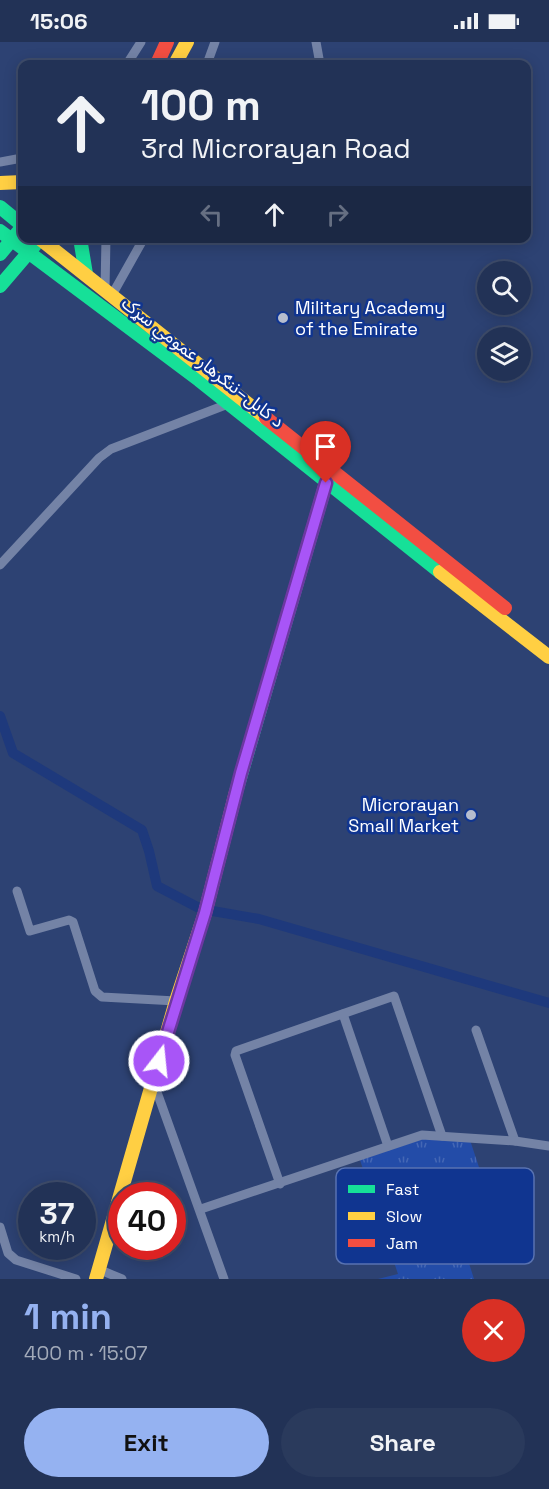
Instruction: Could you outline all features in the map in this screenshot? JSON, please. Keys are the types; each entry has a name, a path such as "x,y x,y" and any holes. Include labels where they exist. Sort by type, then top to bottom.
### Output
{"main road":[{"path":"159,60 167,42"},
{"path":"177,60 187,42"},
{"path":"0,183 18,182"},
{"path":"0,207 18,222"},
{"name":"د کابل–ننګرهار عمومي سړک","path":"0,231 228,405 549,657"},
{"path":"0,254 18,231"},
{"path":"0,286 30,253 36,243"},
{"name":"د کابل–ننګرهار عمومي سړک","path":"46,243 549,642"},
{"path":"81,243 86,274"},
{"path":"104,1276 153,1081 206,910 241,773 326,483"}],"street":[{"path":"130,60 141,42"},
{"path":"208,60 215,42"},
{"path":"316,42 319,60"},
{"path":"0,162 18,159"},
{"path":"106,243 109,292"},
{"path":"109,292 141,243"},
{"path":"0,565 99,458 111,449 228,405"},
{"path":"17,891 30,931 69,920 73,922 98,995 176,1001"},
{"path":"280,1184 235,1055 236,1051 394,996 442,1136"},
{"path":"342,1014 388,1146"},
{"path":"476,1030 514,1141"},
{"path":"153,1081 201,1209 224,1279"},
{"path":"201,1209 422,1135 514,1141 549,1146"},
{"path":"0,1227 8,1253 16,1260 76,1279"},
{"path":"104,1276 122,1279"}],"green space":[{"path":"425,1138 470,1140 479,1168 363,1168 360,1160"},
{"path":"395,1264 469,1264 474,1279 378,1279 398,1274"}],"waterway":[{"path":"0,716 13,753 142,830 157,886 201,909 259,919 549,1003"}],"traffic: fast":[{"path":"0,207 18,222"},
{"path":"0,231 199,380 440,572"},
{"path":"0,254 18,232"},
{"path":"81,243 86,274"},
{"path":"0,286 35,245"},
{"path":"236,792 326,483"}],"traffic: slow":[{"path":"177,60 187,42"},
{"path":"0,183 18,182"},
{"path":"45,243 266,418"},
{"path":"440,572 549,657"},
{"path":"96,1279 176,1001 205,913 236,792"}],"traffic: jam":[{"path":"159,60 167,42"},
{"path":"266,418 505,608"}],"place":[{"name":"Military Academy of the Emirate","path":"283,318"},
{"name":"Microrayan Small Market","path":"471,815"}],"route":[{"path":"159,1061 205,913 241,773 326,483"}]}
